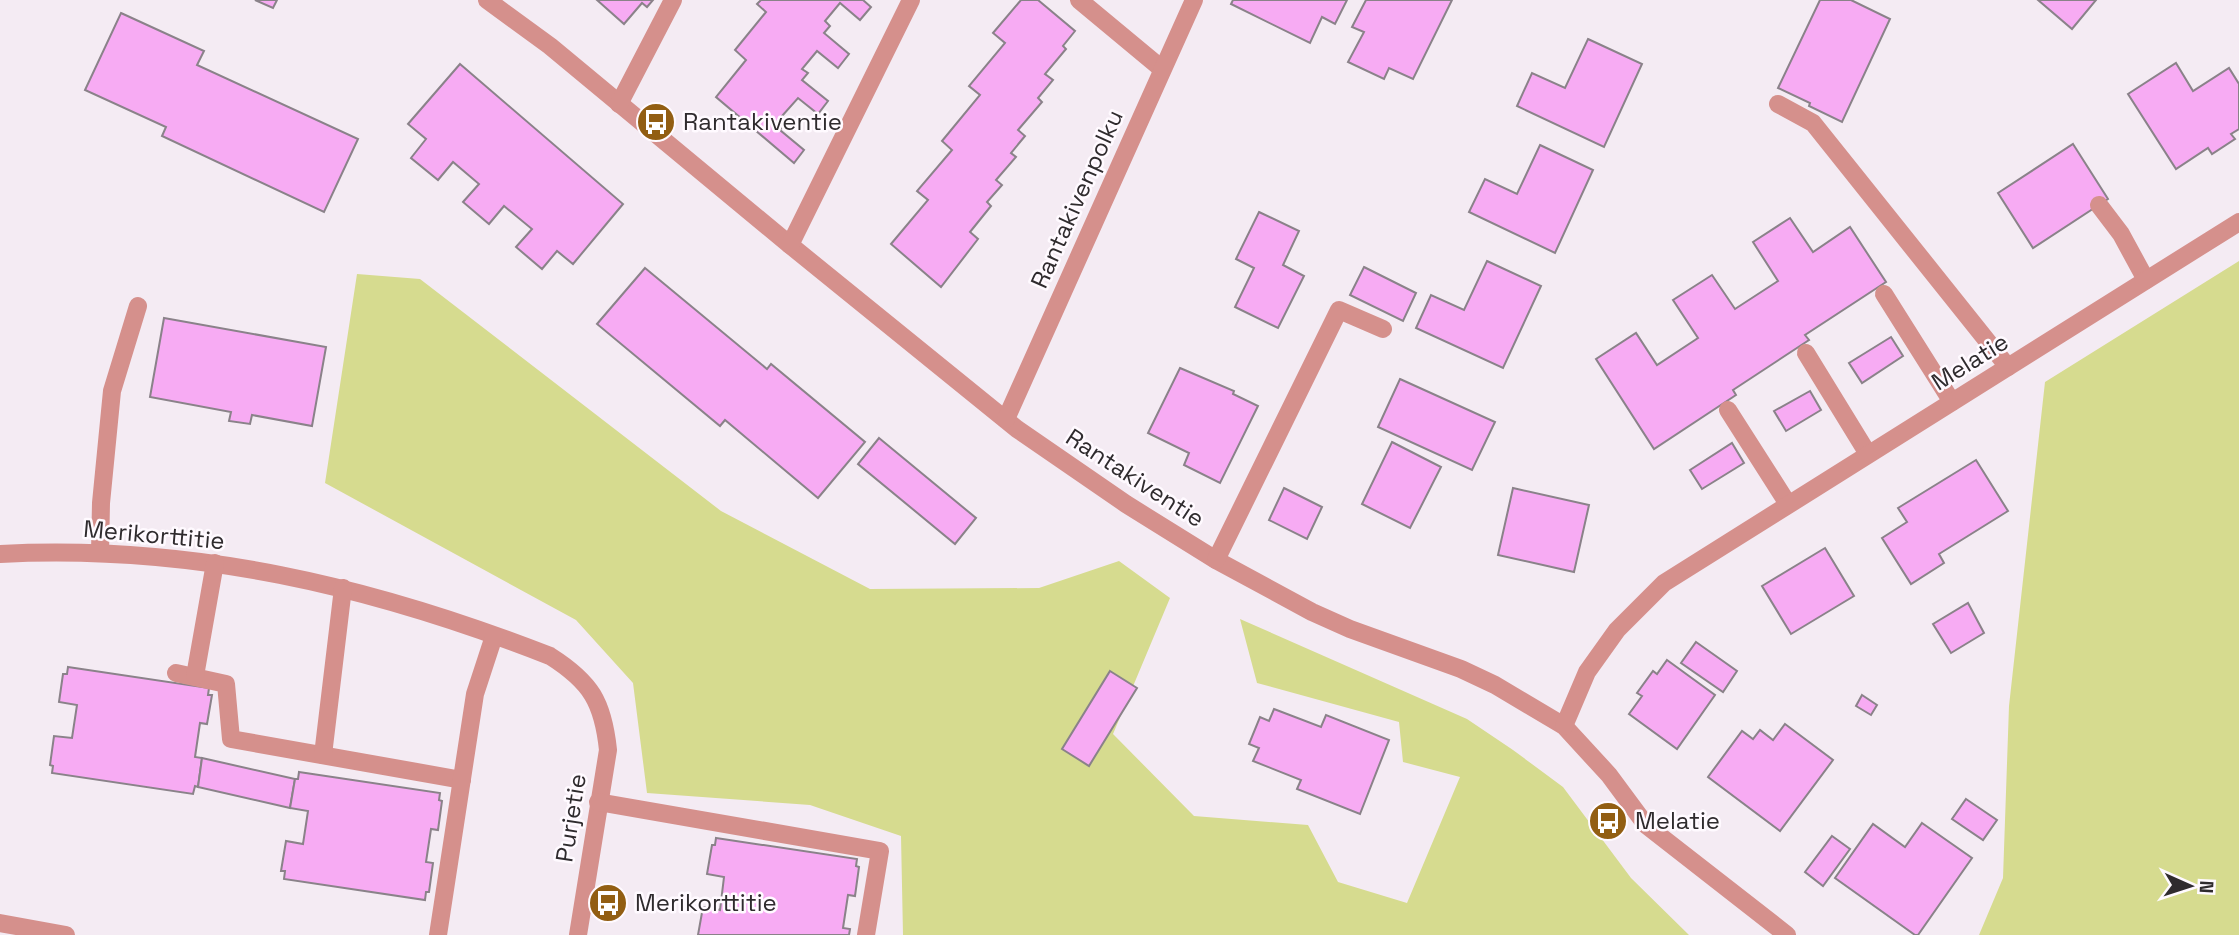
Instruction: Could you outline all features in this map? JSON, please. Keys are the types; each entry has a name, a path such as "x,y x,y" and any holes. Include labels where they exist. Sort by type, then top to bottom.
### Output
{"street":[{"name":"Rantakiventie","path":"487,0 550,46 1006,419 1126,504 1216,560 1312,612 1350,629 1428,656 1495,685 1564,726 1609,775 1646,825 1787,935"},
{"path":"619,104 673,0"},
{"path":"790,245 911,0"},
{"path":"1079,0 1162,69"},
{"name":"Rantakivenpolku","path":"1006,419 1194,0"},
{"path":"1777,104 1813,122 2008,367"},
{"path":"2099,205 2121,234 2146,280"},
{"name":"Melatie","path":"1564,726 1587,672 1617,630 1664,583 2239,222"},
{"path":"1884,294 1952,402"},
{"path":"100,553 101,503 112,391 138,306"},
{"path":"1216,560 1339,310 1383,329"},
{"path":"1806,353 1868,454"},
{"path":"1728,410 1788,504"},
{"name":"Merikorttitie","path":"0,554 100,553 215,563 289,575 371,595 550,656 574,671 590,690 601,710"},
{"path":"195,676 215,563"},
{"path":"323,755 343,588"},
{"path":"438,935 475,694 494,636"},
{"path":"176,673 226,684 231,739 462,779"},
{"name":"Purjetie","path":"578,935 608,750 601,710"},
{"path":"598,802 880,852 866,935"},
{"path":"0,923 66,935"}],"green space":[{"path":"2239,261 2239,935 1979,935 2003,878 2009,706 2045,382"},
{"path":"357,274 420,279 721,511 870,589 1039,588 1119,561 1170,598 1113,734 1194,816 1308,825 1338,882 1407,903 1460,777 1403,762 1399,722 1257,683 1240,619 1467,719 1513,750 1563,787 1631,878 1689,935 903,935 901,836 810,805 647,793 633,683 576,620 325,483"}],"building":[{"path":"255,0 277,0 273,8"},
{"path":"597,0 653,0 647,7 642,3 624,24"},
{"path":"761,0 863,0 871,7 860,20 840,3 825,21 830,26 824,33 849,54 838,68 817,51 802,69 808,73 802,80 828,101 818,114 798,98 782,116 787,121 780,130 804,150 794,163 716,97 746,60 735,50 766,12 757,4"},
{"path":"1021,0 1038,0 1075,31 1063,46 1066,49 1045,74 1053,80 1038,98 1042,102 1018,130 1025,136 1011,153 1016,157 996,180 1002,185 987,202 991,206 970,232 978,239 941,287 891,244 928,200 917,191 952,150 942,141 980,95 969,86 1005,43 993,33"},
{"path":"1233,0 1347,0 1335,24 1322,17 1310,43 1231,4"},
{"path":"1366,0 1452,0 1413,79 1389,68 1384,79 1348,62 1364,32 1352,27"},
{"path":"1820,0 1851,0 1890,19 1842,122 1778,88"},
{"path":"2038,0 2096,0 2072,29"},
{"path":"121,13 204,51 197,65 358,139 324,212 162,136 166,127 85,90"},
{"path":"1588,39 1642,64 1604,147 1517,106 1532,73 1565,88"},
{"path":"2176,63 2193,91 2229,68 2239,84 2239,129 2231,134 2235,139 2212,154 2208,148 2176,169 2128,94"},
{"path":"460,64 623,204 573,264 557,251 542,269 516,247 532,229 504,206 489,224 463,202 479,184 453,162 438,180 411,158 426,139 408,124"},
{"path":"2073,144 2108,199 2033,248 1998,193"},
{"path":"1540,145 1593,170 1555,253 1469,212 1485,179 1517,194"},
{"path":"1259,212 1299,231 1283,265 1304,276 1278,328 1235,307 1254,268 1236,259"},
{"path":"1790,218 1813,252 1850,227 1886,282 1805,335 1809,340 1733,390 1736,395 1654,449 1596,359 1636,333 1657,365 1698,338 1673,300 1712,275 1735,309 1778,281 1753,242"},
{"path":"1487,261 1541,286 1503,368 1416,328 1431,295 1464,310"},
{"path":"1364,267 1416,293 1403,321 1350,295"},
{"path":"645,268 767,369 771,364 865,442 818,498 725,420 720,426 597,324"},
{"path":"164,318 326,347 312,426 252,415 250,424 229,421 231,412 150,397"},
{"path":"1891,337 1903,356 1862,383 1849,363"},
{"path":"1180,368 1234,391 1233,394 1258,406 1220,483 1184,465 1189,453 1148,433"},
{"path":"1400,379 1495,422 1472,470 1378,427"},
{"path":"1810,391 1821,410 1786,431 1774,411"},
{"path":"879,438 976,518 955,544 858,464"},
{"path":"1392,442 1441,467 1410,528 1362,504"},
{"path":"1732,443 1744,463 1702,489 1690,470"},
{"path":"1976,460 2008,511 1939,554 1944,563 1911,584 1882,538 1907,522 1898,508"},
{"path":"1284,488 1322,507 1307,539 1269,520"},
{"path":"1513,488 1589,505 1574,572 1498,555"},
{"path":"1825,548 1854,596 1791,634 1762,586"},
{"path":"1968,603 1984,633 1951,653 1933,624"},
{"path":"1696,642 1737,671 1723,692 1681,663"},
{"path":"1667,660 1715,695 1677,749 1629,714 1642,696 1637,693 1653,671 1657,674"},
{"path":"68,667 209,688 208,695 212,695 207,724 200,723 195,757 202,758 198,787 195,786 193,794 52,773 53,766 50,765 54,736 72,738 77,705 59,702 63,674 67,674"},
{"path":"1110,671 1137,688 1089,766 1062,749"},
{"path":"1862,695 1877,705 1871,715 1856,706"},
{"path":"1274,709 1321,727 1326,715 1389,740 1360,814 1297,789 1301,780 1253,761 1259,748 1249,744 1260,717 1269,721"},
{"path":"1785,724 1833,760 1780,831 1708,777 1742,731 1753,739 1760,730 1773,740"},
{"path":"202,758 295,779 290,808 198,787"},
{"path":"299,772 440,793 439,800 442,801 438,830 431,829 426,862 433,863 429,892 426,892 425,900 284,879 285,871 281,871 286,841 303,844 308,811 290,808 295,779 298,779"},
{"path":"1966,799 1997,820 1983,840 1952,819"},
{"path":"1922,823 1972,858 1918,935 1915,935 1835,878 1873,824 1905,847"},
{"path":"1832,836 1850,849 1823,886 1805,872"},
{"path":"716,838 857,859 856,866 859,867 855,896 848,895 843,928 850,929 849,935 698,935 703,907 720,910 724,877 707,874 712,845 715,845"}],"place":[{"name":"Rantakiventie","path":"656,122"},
{"name":"Melatie","path":"1608,821"},
{"name":"Merikorttitie","path":"608,903"}]}
